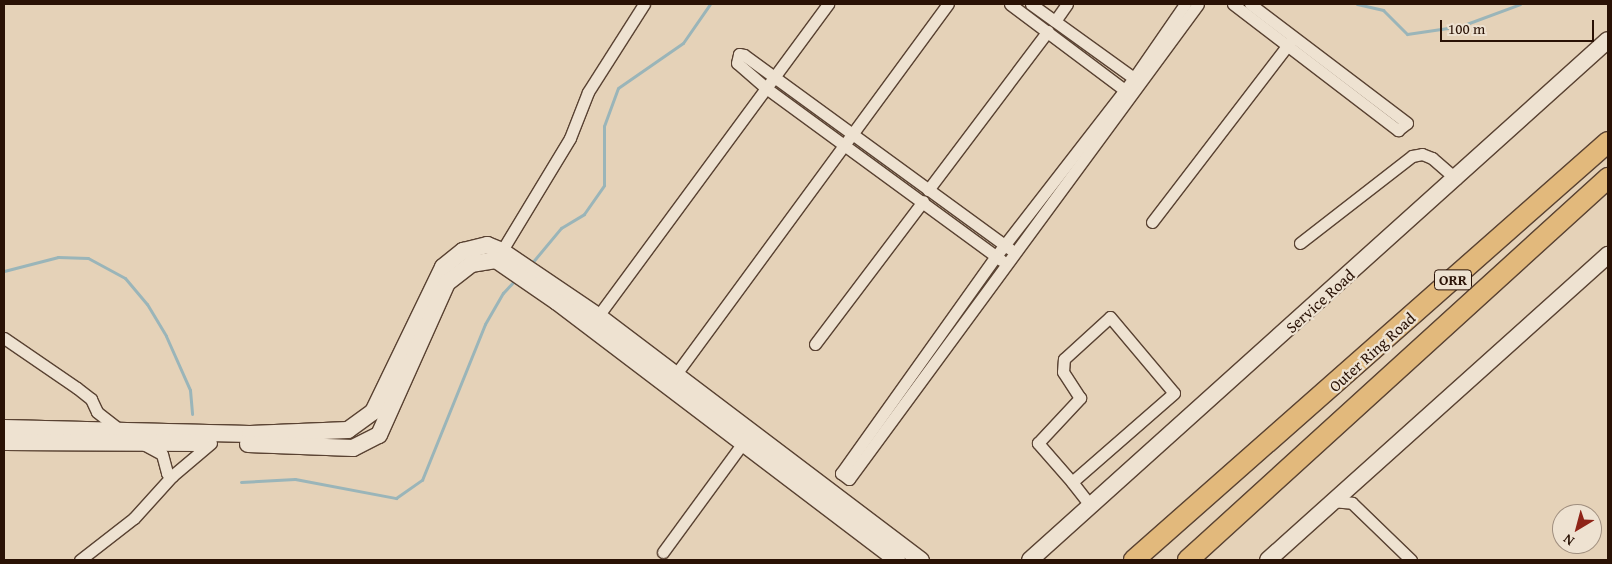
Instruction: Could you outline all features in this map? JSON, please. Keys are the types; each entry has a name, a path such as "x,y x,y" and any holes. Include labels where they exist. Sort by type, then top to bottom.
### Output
{"highway":[{"name":"Outer Ring Road","path":"1134,560 1608,142"},
{"name":"Outer Ring Road","path":"1188,560 1608,178"}],"main road":[{"name":"Service Road","path":"1030,560 1456,179 1608,40"},
{"path":"1268,560 1331,501 1608,255"},
{"path":"4,428 120,430 219,440 352,448 379,435 447,283 471,264 499,256 598,316 921,560"},
{"path":"523,272 742,444 897,560"},
{"path":"4,442 219,440"}],"street":[{"path":"499,256 570,138 588,92 644,4"},
{"path":"598,316 828,4"},
{"path":"676,374 854,135 948,4"},
{"path":"1010,4 1128,92"},
{"path":"1031,4 1137,80"},
{"path":"1055,21 1068,4"},
{"path":"1137,80 1185,4"},
{"path":"1128,92 996,256 841,472 850,479 1015,253 1128,92 1198,4"},
{"path":"1233,4 1291,40 1408,123 1398,130 1291,40 1250,4"},
{"path":"928,190 1048,31"},
{"path":"1152,222 1291,40"},
{"path":"1006,265 923,201 766,88 737,63 739,54 774,77 1015,253"},
{"path":"1300,243 1412,156 1422,154 1432,158 1456,179"},
{"path":"815,344 923,201"},
{"path":"1072,482 1174,394 1110,317 1064,359 1063,372 1080,398 1038,443 1091,506"},
{"path":"4,338 78,388 91,399 97,412 120,430 162,454 170,475"},
{"path":"71,560 132,512 170,475 219,440"},
{"path":"663,552 742,444"},
{"path":"80,560 134,518 170,475"},
{"path":"1331,501 1352,503 1411,560"}],"waterway":[{"path":"531,264 561,228 584,214 604,185 604,126 618,88 683,43 710,4"},
{"path":"1357,4 1383,10 1407,34 1461,26 1520,4"},
{"path":"4,271 58,257 88,258 125,278 147,304 166,336 190,390 192,414"},
{"path":"241,482 295,479 396,498 422,480 485,324 503,293 516,279"}]}
